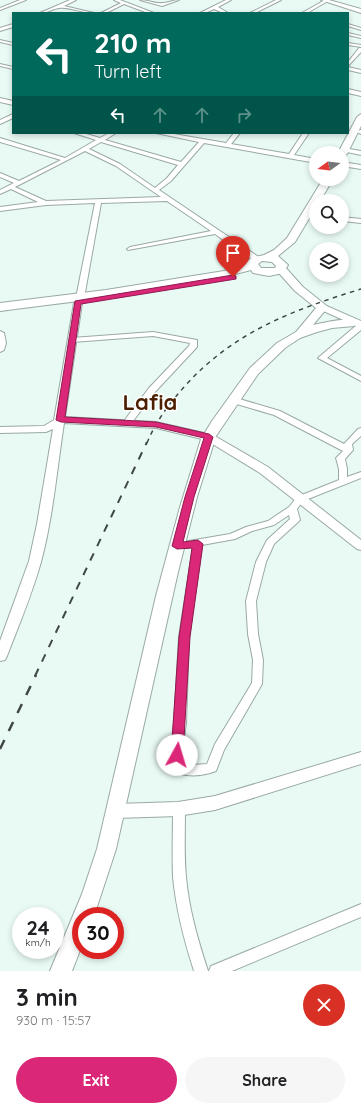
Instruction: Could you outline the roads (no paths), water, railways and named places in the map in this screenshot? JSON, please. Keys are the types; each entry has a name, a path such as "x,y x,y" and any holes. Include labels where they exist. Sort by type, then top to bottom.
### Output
{"highway":[{"path":"349,147 357,132 361,118"},
{"path":"261,265 285,248 324,186"},
{"path":"282,267 309,224"},
{"path":"0,312 203,283 278,260 282,267"},
{"path":"261,265 282,267"},
{"path":"0,307 79,300"}],"main road":[{"path":"261,265 299,289 322,307 359,325"},
{"path":"282,267 299,289"},
{"path":"302,332 322,307"},
{"path":"88,907 93,895 116,811 152,643 177,546 190,497 209,437 243,383 263,361 278,348 302,332 319,326 336,323 359,325"},
{"path":"61,971 72,945"}],"street":[{"path":"0,9 24,0"},
{"path":"44,12 74,0"},
{"path":"116,0 149,12"},
{"path":"142,0 162,5 177,0"},
{"path":"204,12 229,0"},
{"path":"254,12 279,0"},
{"path":"306,12 325,0 361,11"},
{"path":"105,12 124,2"},
{"path":"59,6 87,12"},
{"path":"214,7 224,12"},
{"path":"0,30 12,25"},
{"path":"349,26 361,29"},
{"path":"349,34 361,36"},
{"path":"0,41 12,44"},
{"path":"349,44 361,47 349,69 361,72"},
{"path":"0,65 12,68"},
{"path":"349,91 361,94"},
{"path":"0,100 12,103"},
{"path":"0,113 12,116"},
{"path":"0,122 12,116"},
{"path":"81,134 181,164"},
{"path":"0,192 66,160 112,134"},
{"path":"164,134 309,160"},
{"path":"227,145 236,134"},
{"path":"291,156 305,134"},
{"path":"0,140 66,160"},
{"path":"156,190 169,180 181,164 203,141"},
{"path":"85,149 118,165 156,190 217,232 261,265"},
{"path":"349,152 361,153"},
{"path":"349,165 361,168"},
{"path":"0,175 19,183"},
{"path":"11,187 46,204"},
{"path":"0,209 46,204 169,199"},
{"path":"0,656 15,620 35,561 43,524 61,420 72,340 98,202"},
{"path":"349,220 361,221"},
{"path":"130,249 217,232"},
{"path":"359,325 322,358 361,379"},
{"path":"0,334 2,343 0,350"},
{"path":"72,340 153,334 194,342 193,347 152,390 127,423"},
{"path":"233,400 277,413 349,450"},
{"path":"0,430 46,429 61,420 156,425 209,437 264,470 361,546"},
{"path":"349,450 348,443 361,431"},
{"path":"342,482 343,469 340,458 349,450"},
{"path":"177,546 198,544 232,537 250,529 271,523 292,509 300,499 361,475"},
{"path":"198,544 184,637 180,723 175,761 178,767 194,770 212,767 219,748 257,684 258,660 253,634 251,601 264,552 270,542 295,520 292,509"},
{"path":"116,811 179,809 215,803 361,758"},
{"path":"179,809 179,862 182,898 194,950 201,971"},
{"path":"216,971 361,910"}],"railway":[{"path":"147,443 159,420 178,393 203,368 223,351 265,325 312,305 361,289"},
{"path":"35,676 147,442"},
{"path":"0,749 36,675"}],"district":[{"name":"Lafia","path":"150,402"}]}
